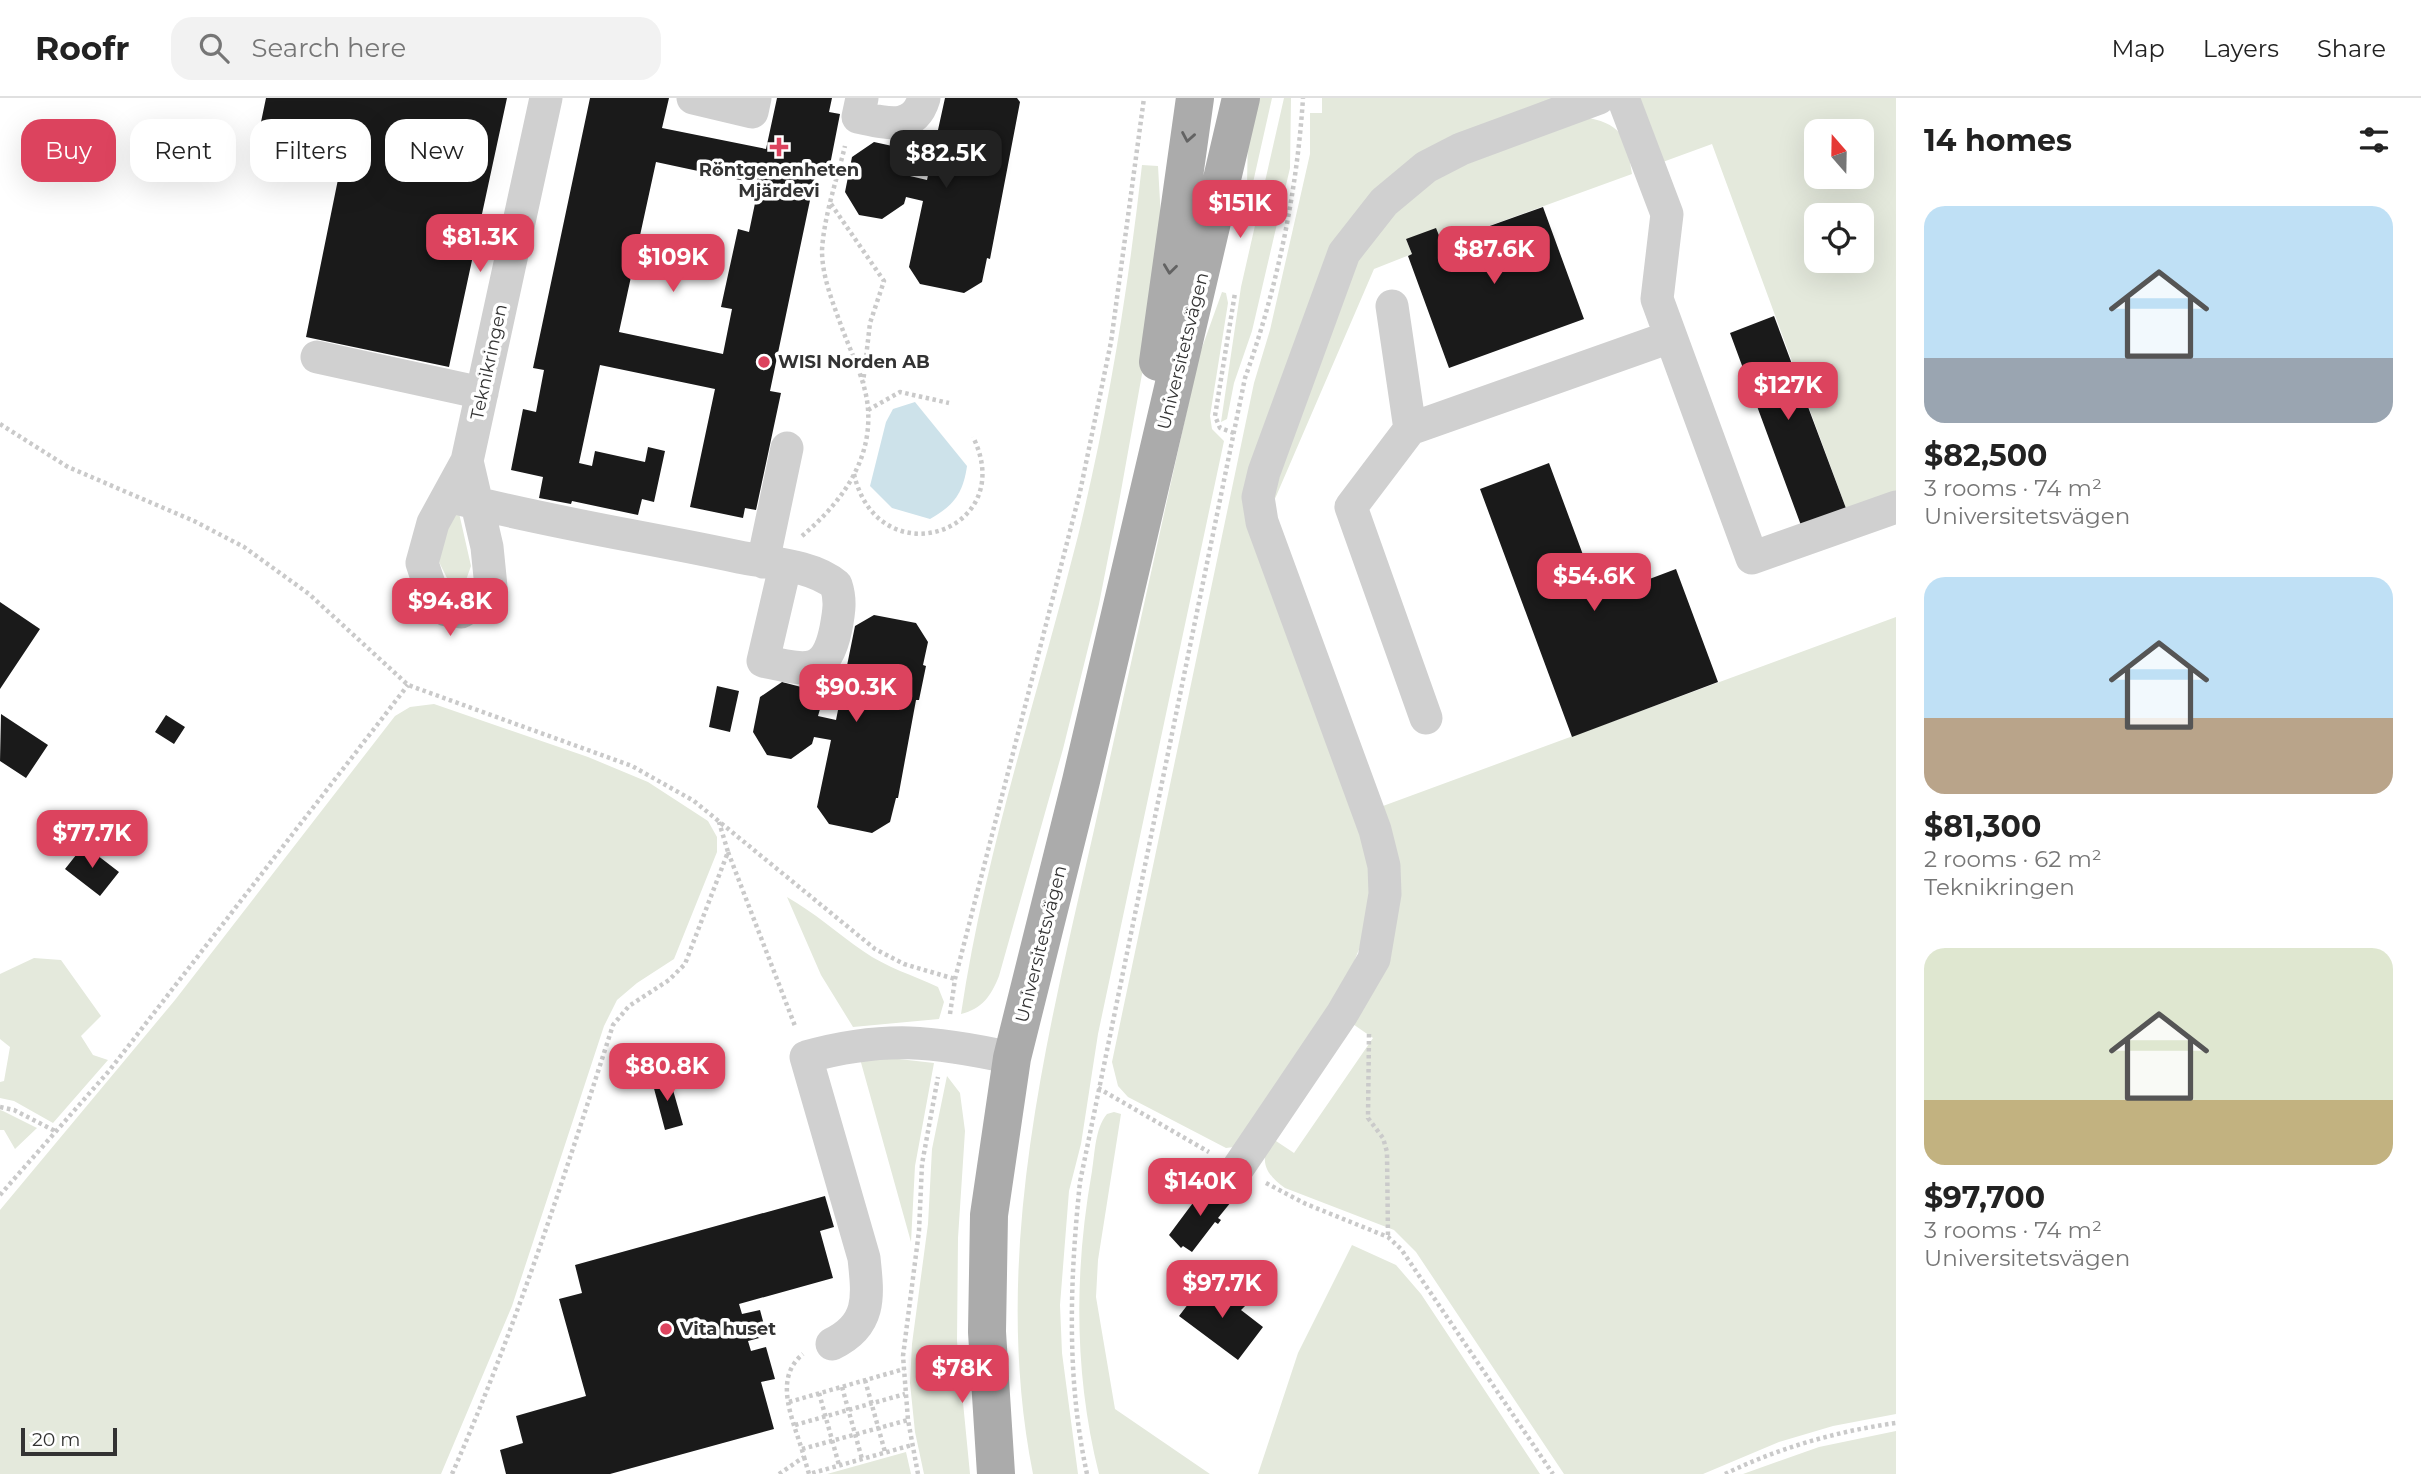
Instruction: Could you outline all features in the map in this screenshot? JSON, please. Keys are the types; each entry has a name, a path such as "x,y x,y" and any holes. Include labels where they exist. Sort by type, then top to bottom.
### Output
{"main road":[{"name":"Universitetsvägen","path":"1132,562 1195,98"},
{"name":"Universitetsvägen","path":"996,1474 987,1332 989,1215 1012,1058 1241,98"},
{"name":"Universitetsvägen","path":"987,1332 1020,1474"}],"street":[{"name":"Teknikringen","path":"546,98 467,461 462,500 774,564"},
{"path":"693,98 752,112 755,98"},
{"path":"860,108 896,125 908,121 920,111 924,98"},
{"path":"1238,1168 1342,1014 1374,959 1385,894 1384,866 1375,830 1262,522 1258,497 1264,472 1344,253 1384,202 1426,167 1461,149 1599,98"},
{"path":"1623,98 1667,214 1657,299 1752,558 1896,507"},
{"path":"1392,306 1410,429"},
{"path":"1426,718 1351,507 1410,429 1670,337"},
{"path":"317,357 482,393"},
{"path":"774,564 787,448"},
{"path":"832,1344 849,1336 861,1321 867,1292 864,1258 806,1057 852,1044 945,1043 1012,1058"}],"path":[{"path":"918,1474 908,1420 904,1369 921,1210 922,1164 955,979 1080,492 1111,342 1144,98"},
{"path":"1087,1474 1076,1388 1072,1274 1080,1182 1097,1088 1245,378 1262,331 1299,159 1303,98"},
{"path":"774,564 832,510 854,473 863,450 868,410 863,383 825,274 822,250 849,129 860,108"},
{"path":"831,203 884,281 870,323 863,383"},
{"path":"1234,433 1220,428 1216,416 1237,281"},
{"path":"868,410 900,392 949,402"},
{"path":"0,424 68,467 194,521 244,547 309,594 408,685 632,766 663,781 719,821 875,949 904,964 955,979"},
{"path":"854,473 860,497 871,513 888,526 931,535 961,519 974,506 982,488 983,456 973,437"},
{"path":"0,1195 57,1132 169,996 408,685"},
{"path":"719,821 728,852 806,1057"},
{"path":"452,1474 485,1399 545,1234 613,1026 629,1006 669,979 685,964 728,852"},
{"path":"1369,1028 1368,1118 1383,1138 1387,1152 1388,1237"},
{"path":"1097,1088 1306,1204 1388,1237 1401,1249 1553,1474"},
{"path":"0,1107 57,1132"},
{"path":"832,1344 804,1352 792,1363 787,1374 789,1402 809,1474 912,1445"},
{"path":"789,1402 904,1369"},
{"path":"865,1380 885,1452"},
{"path":"842,1387 862,1459"},
{"path":"819,1393 839,1465"},
{"path":"795,1424 905,1394"},
{"path":"802,1450 908,1420"},
{"path":"1725,1474 1749,1462 1814,1440 1896,1423"},
{"path":"779,1474 804,1457"}],"shaded area":[{"path":"1254,98 1272,98 1252,187 1247,187 1248,130"},
{"path":"1284,98 1291,98 1290,168 1252,331 1234,383 1227,419 1221,422 1241,287"},
{"path":"1322,98 1568,98 1395,179 1253,463 1368,852 1372,890 1364,937 1347,979 1234,1147 1226,1148 1128,1097 1118,1086 1112,1062 1254,383 1270,330 1310,154 1310,113 1322,113"},
{"path":"1636,98 1896,98 1896,519 1847,511 1712,144 1660,163"},
{"path":"1589,118 1610,125 1622,136 1632,174 1442,243 1406,239 1412,254 1374,269 1271,508 1270,489 1360,251 1414,193 1483,151"},
{"path":"1142,165 1158,166 1161,219 1144,363 1099,604 1063,749 999,976 985,1001 975,1009 961,1014 971,953 998,833 1078,536 1099,444 1124,305"},
{"path":"1222,292 1226,293 1228,303 1210,416 1212,429 1224,441 1098,1034 1081,1144 1069,1191 1060,1305 1062,1353 1078,1474 1033,1474 1021,1393 1018,1312 1021,1231 1029,1150 1058,990 1199,356"},
{"path":"459,513 471,566 466,580 458,582 448,580 439,562 447,517"},
{"path":"1896,617 1896,1414 1833,1426 1779,1442 1703,1474 1564,1474 1416,1252 1394,1230 1285,1188 1272,1177 1266,1166 1265,1153 1270,1137 1294,1153 1373,1038 1350,1022 1383,806"},
{"path":"434,704 588,757 648,782 708,821 717,837 717,852 674,959 637,983 617,1000 604,1026 512,1306 441,1474 0,1474 0,1210 175,1000 395,716 410,707"},
{"path":"787,897 872,957 938,987 944,1002 939,1019 853,1027 821,975"},
{"path":"34,958 61,960 101,1016 81,1036 93,1055 108,1060 53,1123 14,1101 0,1098 0,1082 4,1081 10,1047 0,1039 0,974"},
{"path":"890,1058 934,1063 915,1166 911,1242 860,1059"},
{"path":"947,1076 960,1093 965,1131 958,1238 957,1341 970,1474 924,1474 915,1432 910,1383 912,1344 928,1224 932,1149"},
{"path":"0,1110 37,1128 15,1149 4,1130 0,1130"},
{"path":"1107,1114 1121,1114 1098,1260 1096,1297 1115,1409 1210,1474 1099,1474 1081,1361 1080,1285 1086,1209 1096,1141 1103,1120"},
{"path":"1352,1245 1396,1265 1421,1294 1540,1474 1258,1474 1298,1353"},
{"path":"1896,1431 1896,1474 1743,1474 1819,1447"},
{"path":"906,1452 911,1474 827,1474"}],"water":[{"path":"915,402 967,466 956,498 930,519 892,508 870,486 886,422 893,409"}],"building":[{"path":"266,98 507,98 449,367 306,337 337,182 371,182 371,119 262,119"},
{"path":"590,98 669,98 662,128 766,149 777,98 832,98 829,112 840,114 829,170 817,167 770,391 781,393 756,510 745,508 743,518 690,507 715,389 600,365 579,463 592,466 595,451 645,462 648,447 665,451 654,502 642,499 638,515 572,501 571,504 539,498 543,477 511,470 523,409 536,412 544,370 533,368","holes":["656,162 759,184 749,232 738,229 721,307 732,309 723,354 619,332"]},
{"path":"945,98 1017,98 1020,102 990,259 987,258 982,282 964,293 920,284 909,267 923,201 906,197 904,204 882,219 859,215 845,192 852,157 874,142 897,147 912,169 910,176 927,180"},
{"path":"1543,207 1584,319 1449,368 1408,256 1412,254 1406,239 1436,228 1442,243"},
{"path":"1774,316 1847,511 1802,528 1730,333"},
{"path":"1549,463 1599,598 1676,569 1718,682 1572,737 1480,489"},
{"path":"0,602 40,629 0,689"},
{"path":"874,615 916,623 928,642 923,665 926,666 919,700 916,700 898,798 890,822 872,833 829,824 817,807 831,740 814,737 812,744 791,759 767,755 753,732 760,697 782,682 805,688 820,709 818,716 836,720 855,626"},
{"path":"717,686 739,691 730,732 709,727"},
{"path":"1,714 48,745 26,778 0,761"},
{"path":"166,715 185,727 174,744 155,732"},
{"path":"84,845 119,872 100,896 65,869"},
{"path":"669,1076 683,1125 665,1130 652,1081"},
{"path":"1207,1184 1231,1202 1218,1218 1221,1220 1218,1224 1215,1222 1192,1252 1183,1246 1181,1248 1169,1235"},
{"name":"Vita huset","path":"825,1196 834,1227 820,1231 833,1278 739,1304 742,1314 760,1310 767,1336 748,1341 751,1351 766,1347 775,1379 761,1382 774,1429 610,1474 506,1474 500,1450 523,1443 516,1416 586,1396 559,1299 582,1293 575,1265"},
{"path":"1205,1282 1227,1298 1231,1292 1247,1304 1241,1310 1263,1327 1238,1360 1179,1316"}],"place":[{"name":"Röntgenenheten Mjärdevi","path":"779,147"},
{"name":"WISI Norden AB","path":"764,362"},
{"name":"Vita huset","path":"666,1329"}]}
